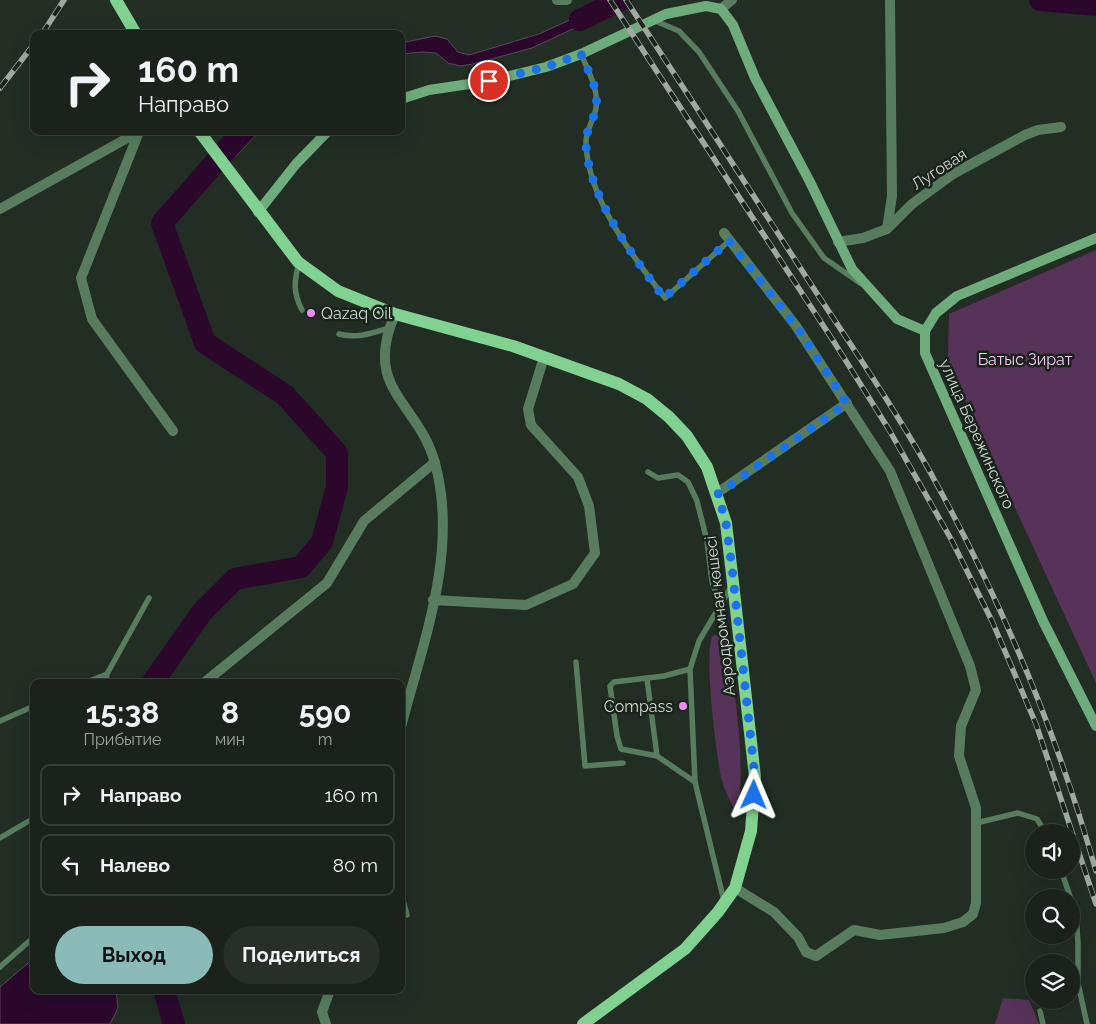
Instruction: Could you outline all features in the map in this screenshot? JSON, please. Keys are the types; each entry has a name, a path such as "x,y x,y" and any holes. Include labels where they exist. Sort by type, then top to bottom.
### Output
{"main road":[{"path":"116,0 134,30"},
{"path":"405,97 428,90 489,81 546,67 581,54 653,20 692,7 722,4 755,78 810,182 852,269 897,318 925,331 936,313 957,296 1096,238"},
{"name":"Аэродромная көшесі","path":"202,135 258,212 299,263 338,291 395,314 544,357 619,384 647,399 669,416 688,436 707,467 718,494 726,523 755,777 752,831 734,888 725,903 686,949 583,1024"},
{"path":"258,212 296,164 324,135"},
{"name":"улица Бережинского","path":"925,331 925,353 1043,621 1096,726"}],"street":[{"path":"557,0 566,0"},
{"path":"722,4 732,0"},
{"path":"887,229 892,196 890,0"},
{"name":"Луговая","path":"838,242 863,238 887,229 912,204 953,174 1025,135 1038,130 1061,127"},
{"path":"0,209 132,135"},
{"path":"137,135 81,278 92,319 173,431"},
{"path":"727,237 796,326 890,471 972,673 976,690 961,726 960,756 976,808 976,903 973,914 962,922 944,928 880,935 854,930 816,956 806,952 798,937 774,912 734,888"},
{"path":"395,314 389,328 384,352 386,377 425,440 435,462 444,513 442,561 405,712"},
{"path":"434,600 526,605 573,584 595,553 589,506 578,477 531,425 528,409 544,357"},
{"path":"718,494 847,403"},
{"path":"209,679 328,583 364,521 435,462"},
{"path":"326,1024 322,1012 329,994"}],"lane":[{"path":"653,20 679,31 699,52 738,111 792,213 824,258 871,290"},
{"path":"581,54 596,91 596,107 585,143 593,177 623,242 664,298 727,237"},
{"path":"299,263 294,287 296,298 302,310"},
{"path":"339,334 349,337 361,336 389,328"},
{"path":"648,472 658,478 678,475 688,482 701,515 712,582 720,604"},
{"path":"725,903 695,782 690,669 700,641 733,583"},
{"path":"106,679 107,674 149,598"},
{"path":"576,662 585,766 623,762"},
{"path":"690,669 647,679 614,682 610,686 617,736 621,749 657,756 695,782"},
{"path":"94,679 107,674"},
{"path":"647,679 657,756"},
{"path":"0,721 30,708"},
{"path":"976,823 1018,813 1037,819 1040,824"},
{"path":"0,838 30,820"},
{"path":"1064,879 1076,914 1078,983 1087,1024"},
{"path":"405,908 407,915"},
{"path":"0,967 30,941"},
{"path":"1040,1011 1044,1024"}],"green space":[{"name":"Батыс Зират","path":"1096,250 1096,683 948,363 949,314"},
{"path":"727,632 740,747 741,770 738,816 721,777 710,683 709,664 712,636"},
{"path":"1003,998 1025,1000 1025,1009 1033,1009 1039,1024 995,1024"}],"shaded area":[{"path":"1096,1 1096,12 1061,3"},
{"path":"607,3 611,11 532,48 473,64 460,66 448,63 436,53 405,54 405,42 435,36 447,39 458,52 469,55 539,34"},
{"path":"231,135 256,135 236,156 223,144"},
{"path":"30,961 30,994 116,994 118,1008 110,1024 0,1024 0,987"}],"waterway":[{"path":"580,20 621,0"},
{"path":"1040,0 1096,5"},
{"path":"155,679 202,612 235,579 301,567 322,542 337,487 337,453 285,395 205,343 162,223 239,135"},
{"path":"165,994 174,1024"}],"railway":[{"path":"45,30 64,0"},
{"path":"610,0 834,342 888,428 951,539 992,621 1036,724 1096,904"},
{"path":"626,0 880,389 927,466 965,537 1029,677 1065,773 1096,871"},
{"path":"0,88 30,49"}],"place":[{"name":"Qazaq Oil","path":"311,313"},
{"name":"Compass","path":"683,706"}],"route":[{"path":"489,81 546,67 581,54 596,91 596,107 585,143 588,162 598,192 623,242 664,298 729,241 796,326 847,403 718,494 726,523 755,777 754,795"}]}
